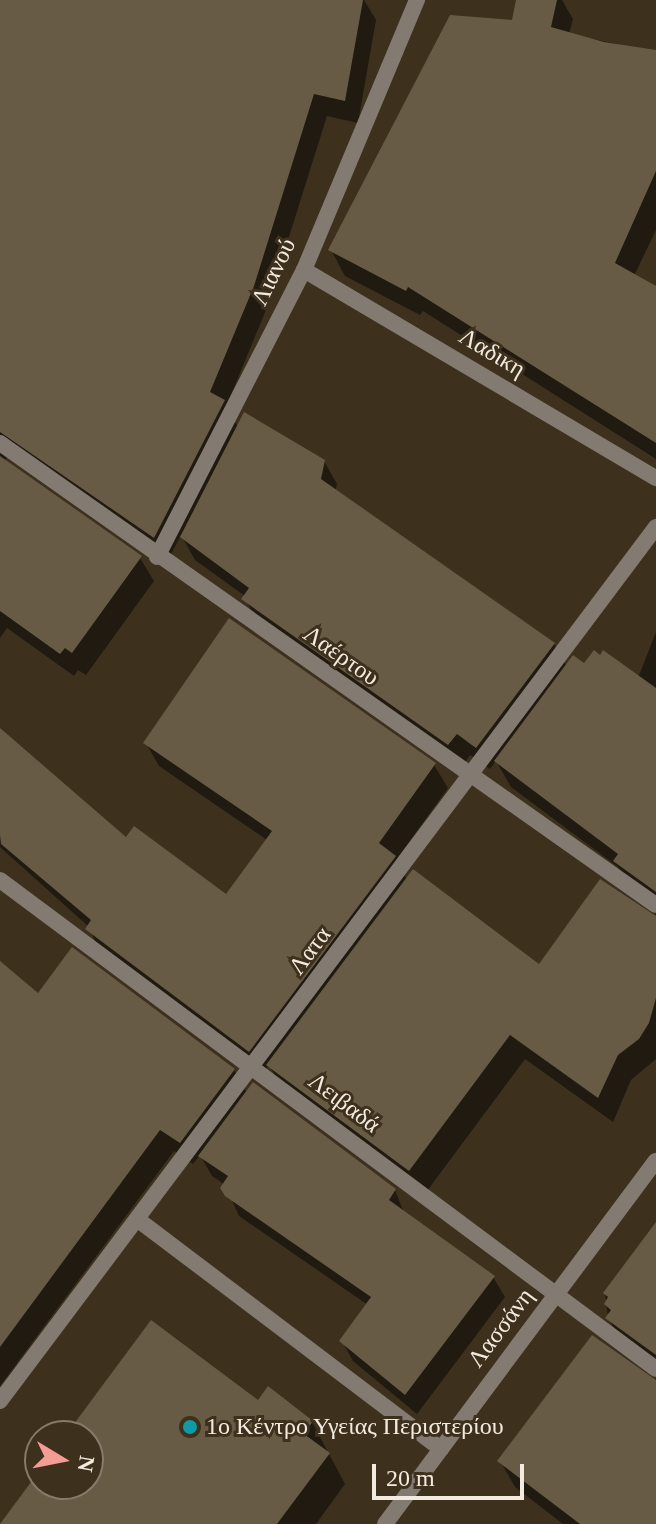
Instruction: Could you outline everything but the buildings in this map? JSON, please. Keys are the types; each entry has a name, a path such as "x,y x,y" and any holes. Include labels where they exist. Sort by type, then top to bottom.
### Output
{"street":[{"name":"Λιανού","path":"157,557 304,270 417,0"},
{"name":"Λαδικη","path":"304,270 656,478"},
{"name":"Λαέρτου","path":"0,443 157,557 656,905"},
{"name":"Λατα","path":"0,1401 656,527"},
{"name":"Λειβαδά","path":"0,880 253,1065 656,1369"},
{"name":"Λασσάνη","path":"385,1524 656,1161"},
{"path":"137,1219 441,1449"}],"place":[{"name":"1ο Κέντρο Υγείας Περιστερίου","path":"190,1427"}]}
